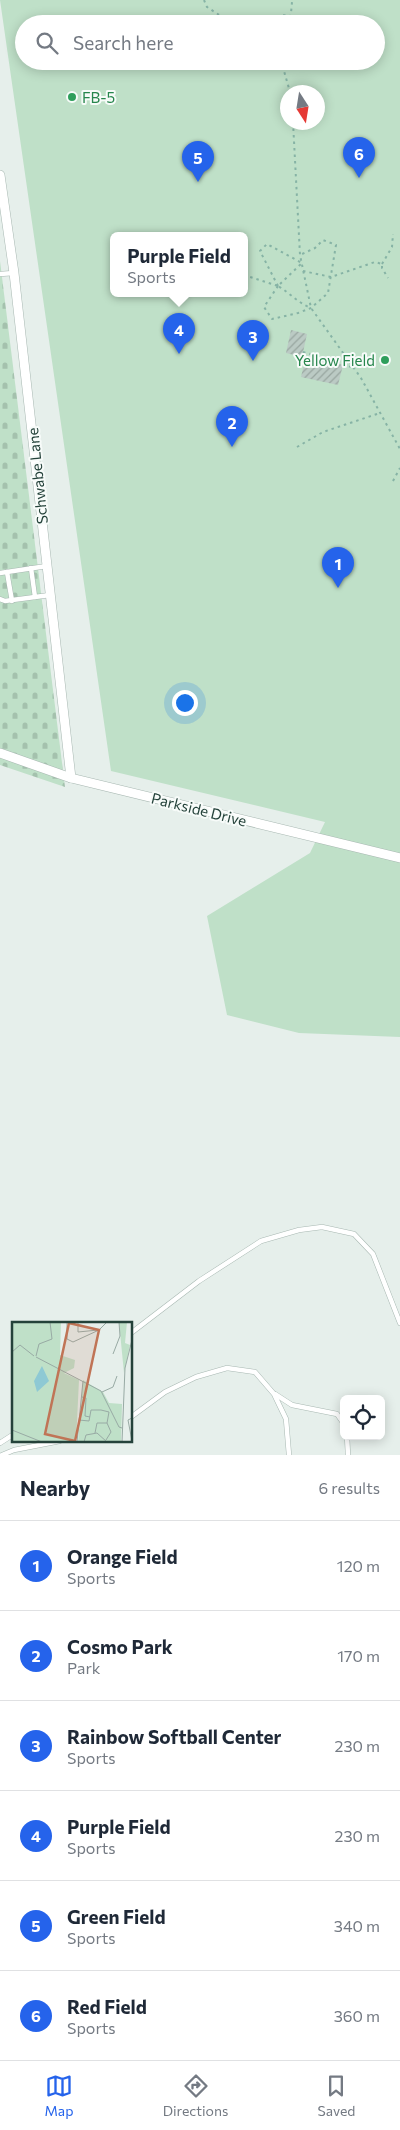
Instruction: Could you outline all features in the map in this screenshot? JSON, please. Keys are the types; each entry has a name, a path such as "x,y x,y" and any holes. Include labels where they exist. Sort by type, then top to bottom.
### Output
{"street":[{"name":"Schwabe Lane","path":"0,175 14,273 71,778"},
{"name":"Parkside Drive","path":"0,753 71,778 400,858"}],"lane":[{"path":"0,274 14,273"},
{"path":"0,573 47,566"},
{"path":"31,568 35,597"},
{"path":"7,572 12,600"},
{"path":"0,599 12,600 50,595"},
{"path":"132,1332 198,1281 261,1241 299,1230 322,1228 354,1234 373,1254 400,1323"},
{"path":"132,1416 165,1392 196,1377 227,1368 255,1372 274,1394 286,1419 289,1455"},
{"path":"274,1394 292,1405 337,1414 340,1418"},
{"path":"0,1443 12,1435"},
{"path":"347,1440 348,1455"},
{"path":"2,1455 14,1450 55,1442"}],"path":[{"path":"204,0 207,7 219,15"},
{"path":"291,15 292,2"},
{"path":"283,70 288,85"},
{"path":"293,130 300,255 311,308 354,368 400,449"},
{"path":"382,264 392,247 393,234"},
{"path":"300,255 315,248 323,240 336,245 328,293 311,308 272,319 264,307 278,286 302,263"},
{"path":"278,286 260,251 267,244 302,263"},
{"path":"303,271 331,278 375,262 382,264"},
{"path":"382,264 388,278"},
{"path":"248,276 278,286 294,295 301,304 311,308"},
{"path":"303,352 354,368"},
{"path":"297,447 323,432 380,413"},
{"path":"393,481 400,468"}],"green space":[{"path":"0,0 400,0 400,1037 299,1033 227,1015 207,916 310,853 325,822 111,771"},
{"path":"0,261 65,787 0,765"}],"building":[{"path":"291,330 307,334 302,357 286,353"},
{"path":"306,356 343,365 338,385 301,377"}],"place":[{"name":"FB-5","path":"72,97"},
{"name":"Red Field","path":"359,178"},
{"name":"Green Field","path":"198,182"},
{"name":"Purple Field","path":"179,354"},
{"name":"Yellow Field","path":"385,360"},
{"name":"Rainbow Softball Center","path":"253,361"},
{"name":"Cosmo Park","path":"232,447"},
{"name":"Orange Field","path":"338,588"}]}
